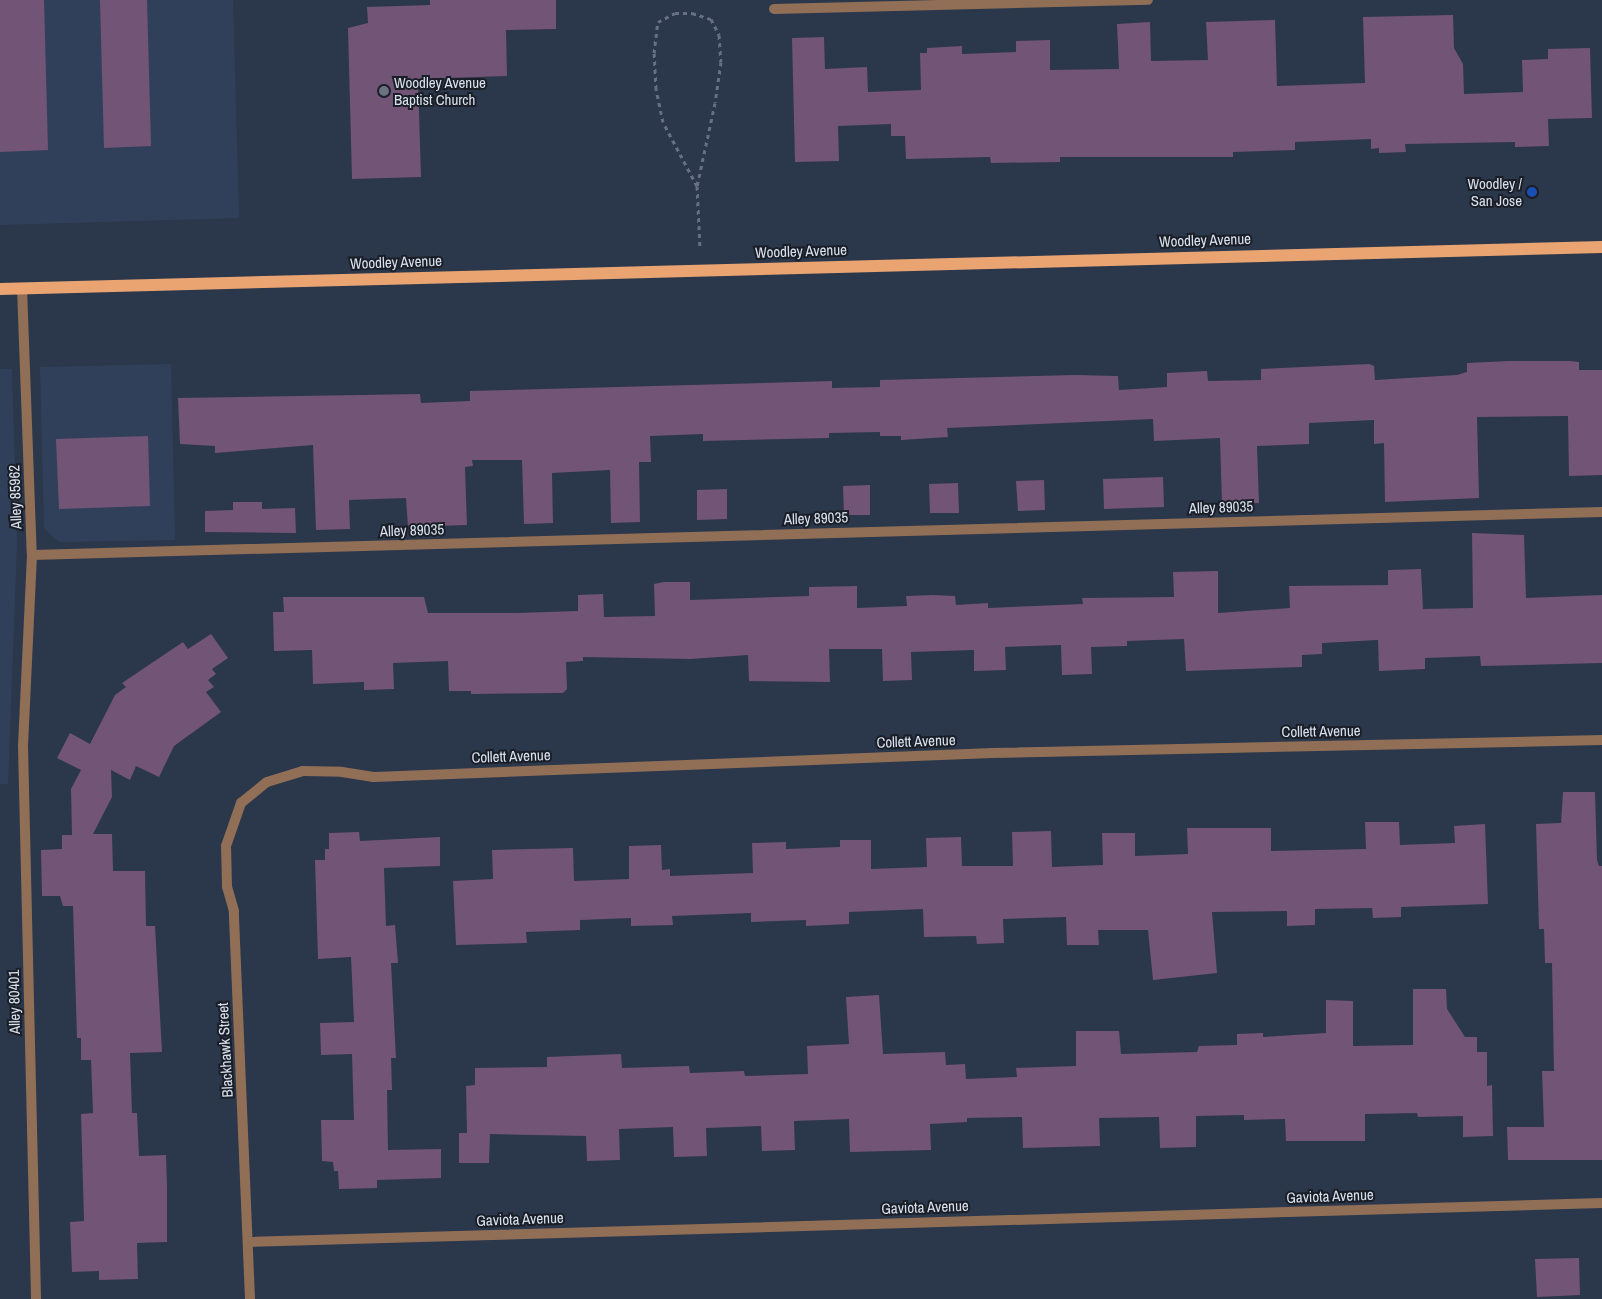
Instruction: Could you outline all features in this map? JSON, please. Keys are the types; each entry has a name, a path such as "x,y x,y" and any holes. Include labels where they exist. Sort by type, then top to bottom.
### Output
{"main road":[{"name":"Woodley Avenue","path":"0,289 1602,247"}],"street":[{"path":"774,9 1148,0"},
{"name":"Alley 85962","path":"22,288 32,555"},
{"name":"Alley 89035","path":"32,555 1602,512"},
{"name":"Alley 80401","path":"32,555 23,746 36,1299"},
{"name":"Collett Avenue","path":"241,803 267,782 303,771 342,772 374,776 993,753 1602,740"},
{"name":"Blackhawk Street","path":"241,803 226,846 227,886 234,912 250,1299"},
{"name":"Gaviota Avenue","path":"249,1242 1602,1203"}],"path":[{"path":"697,186 663,122 656,89 654,53 658,22 675,12 692,13 712,19 719,35 721,62 697,186 701,270"}],"shaded area":[{"path":"0,0 233,0 239,218 0,225"},
{"path":"171,364 175,540 59,542 44,528 40,367"},
{"path":"0,369 12,369 17,544 8,784 0,784"}],"building":[{"path":"0,0 44,0 48,150 0,152"},
{"path":"100,0 147,0 151,146 104,148"},
{"path":"430,0 556,0 556,29 506,30 507,76 418,79 421,177 352,179 348,28 368,23 367,7 430,5"},
{"path":"1453,15 1454,48 1463,64 1464,94 1523,92 1522,60 1548,59 1548,49 1590,48 1592,118 1548,119 1549,146 1515,147 1515,142 1405,144 1406,152 1379,153 1379,148 1371,149 1371,139 1295,142 1295,150 1233,152 1233,157 1060,157 1060,162 991,163 990,157 906,159 905,136 891,136 891,124 838,126 839,161 795,162 792,38 824,37 825,69 867,67 868,92 921,90 920,53 927,53 927,48 962,46 962,54 1016,52 1016,41 1050,40 1050,70 1119,69 1117,24 1150,22 1151,61 1208,60 1206,22 1275,20 1277,86 1365,83 1363,17"},
{"path":"1570,361 1579,362 1579,370 1602,370 1602,475 1569,476 1568,416 1477,417 1479,498 1385,502 1384,443 1374,444 1374,420 1309,423 1309,444 1257,446 1259,503 1222,504 1220,438 1154,441 1153,419 947,428 948,437 901,440 901,436 880,436 880,432 829,433 829,438 703,441 703,434 650,436 651,462 639,462 640,522 611,523 610,470 552,473 553,523 524,524 522,460 472,460 473,466 465,467 467,525 408,527 406,498 349,500 350,529 316,530 313,445 215,453 215,446 180,444 178,398 420,394 421,403 470,401 470,391 832,381 832,388 880,387 880,380 1075,375 1118,376 1119,390 1167,387 1167,373 1207,371 1208,381 1261,380 1261,369 1369,364 1374,366 1375,380 1457,375 1467,372 1467,363"},
{"path":"148,436 150,506 59,509 56,439"},
{"path":"1163,477 1164,507 1104,509 1103,479"},
{"path":"1044,480 1045,510 1018,511 1016,481"},
{"path":"958,483 959,513 930,513 929,484"},
{"path":"870,485 870,515 844,515 843,486"},
{"path":"727,489 727,519 697,520 697,490"},
{"path":"233,502 262,502 262,509 295,508 296,533 205,532 205,511 233,510"},
{"path":"1472,533 1524,535 1526,598 1602,595 1602,663 1481,666 1480,656 1425,658 1425,669 1379,671 1378,640 1322,643 1322,654 1302,655 1302,667 1186,671 1184,639 1127,641 1127,646 1091,647 1092,674 1062,675 1061,645 1005,647 1006,670 974,671 974,650 911,652 912,680 883,681 882,649 829,649 830,682 749,681 748,655 690,659 583,657 583,661 566,662 567,689 563,693 471,694 471,691 449,691 448,661 393,663 394,689 364,690 364,682 313,684 312,650 274,651 273,612 284,612 283,597 424,597 428,613 516,613 578,611 578,595 603,594 604,617 655,616 654,584 664,582 690,582 690,600 809,596 809,587 857,586 857,608 907,606 906,596 933,595 955,596 956,605 988,603 988,608 1083,604 1082,598 1174,597 1173,572 1218,571 1218,613 1290,608 1289,586 1388,585 1388,570 1421,569 1423,609 1473,608"},
{"path":"211,634 228,658 212,669 216,674 208,680 214,687 206,692 221,712 174,746 159,777 136,766 130,780 111,770 112,797 93,834 112,834 113,871 145,871 146,926 155,926 162,1052 130,1053 132,1113 137,1113 139,1156 166,1155 167,1187 167,1242 137,1243 138,1279 99,1280 99,1271 72,1272 70,1222 84,1221 81,1114 93,1113 91,1060 81,1060 81,1038 77,1038 73,906 63,906 60,896 42,896 41,850 62,849 62,835 72,835 71,789 81,770 57,758 70,733 90,744 115,695 126,687 122,683 183,642 188,649"},
{"path":"1563,792 1595,792 1597,860 1599,866 1602,866 1602,1160 1508,1160 1507,1127 1544,1127 1542,1071 1554,1071 1552,963 1545,963 1544,929 1539,929 1536,824 1561,823"},
{"path":"1365,822 1399,822 1400,845 1455,843 1454,826 1485,824 1488,904 1401,907 1401,917 1373,918 1372,908 1315,909 1315,925 1287,926 1287,911 1212,912 1217,973 1153,980 1148,930 1098,930 1099,945 1067,945 1066,917 1003,919 1004,943 977,944 976,936 924,937 923,909 849,912 849,924 806,926 806,920 751,922 751,913 672,916 673,925 631,926 631,918 580,920 580,930 526,932 527,943 456,945 453,881 493,879 492,850 573,848 574,881 629,879 629,846 661,845 662,870 670,869 670,876 753,873 752,843 786,842 786,849 840,847 840,840 871,840 871,869 927,867 926,838 961,837 962,866 1013,866 1012,832 1051,831 1052,867 1103,865 1102,833 1135,833 1135,856 1188,854 1187,828 1271,828 1271,851 1366,849"},
{"path":"359,832 360,841 440,837 440,866 384,868 386,926 395,925 398,963 391,963 396,1058 391,1058 392,1090 387,1090 388,1150 441,1149 441,1178 377,1180 377,1188 339,1189 338,1171 334,1171 333,1162 322,1161 321,1120 354,1120 352,1054 321,1055 320,1023 354,1022 351,957 318,959 315,860 325,860 325,849 329,849 329,833"},
{"path":"1413,989 1446,989 1447,1009 1465,1037 1477,1037 1477,1052 1487,1052 1487,1086 1492,1085 1493,1136 1463,1137 1463,1116 1418,1117 1417,1113 1365,1114 1365,1141 1286,1141 1285,1119 1244,1120 1244,1115 1196,1116 1196,1147 1160,1148 1159,1117 1099,1118 1100,1146 1023,1148 1022,1117 967,1118 967,1122 930,1124 931,1150 850,1152 849,1119 794,1121 795,1150 762,1151 761,1126 706,1128 707,1156 674,1157 673,1127 619,1129 620,1160 587,1161 586,1136 490,1134 489,1163 459,1163 459,1133 467,1133 466,1086 475,1085 475,1068 547,1067 547,1057 621,1054 622,1068 689,1066 690,1073 744,1071 745,1076 808,1074 807,1046 849,1044 846,997 879,995 883,1054 945,1052 946,1065 965,1064 966,1079 1017,1077 1016,1068 1076,1066 1076,1031 1119,1031 1121,1054 1197,1052 1199,1046 1237,1045 1237,1034 1263,1033 1263,1037 1326,1033 1326,1000 1353,1001 1353,1046 1413,1045"},
{"path":"1579,1258 1580,1295 1537,1297 1535,1259"}],"place":[{"name":"Woodley Avenue Baptist Church","path":"384,91"},
{"name":"Woodley / San Jose","path":"1532,192"}]}
